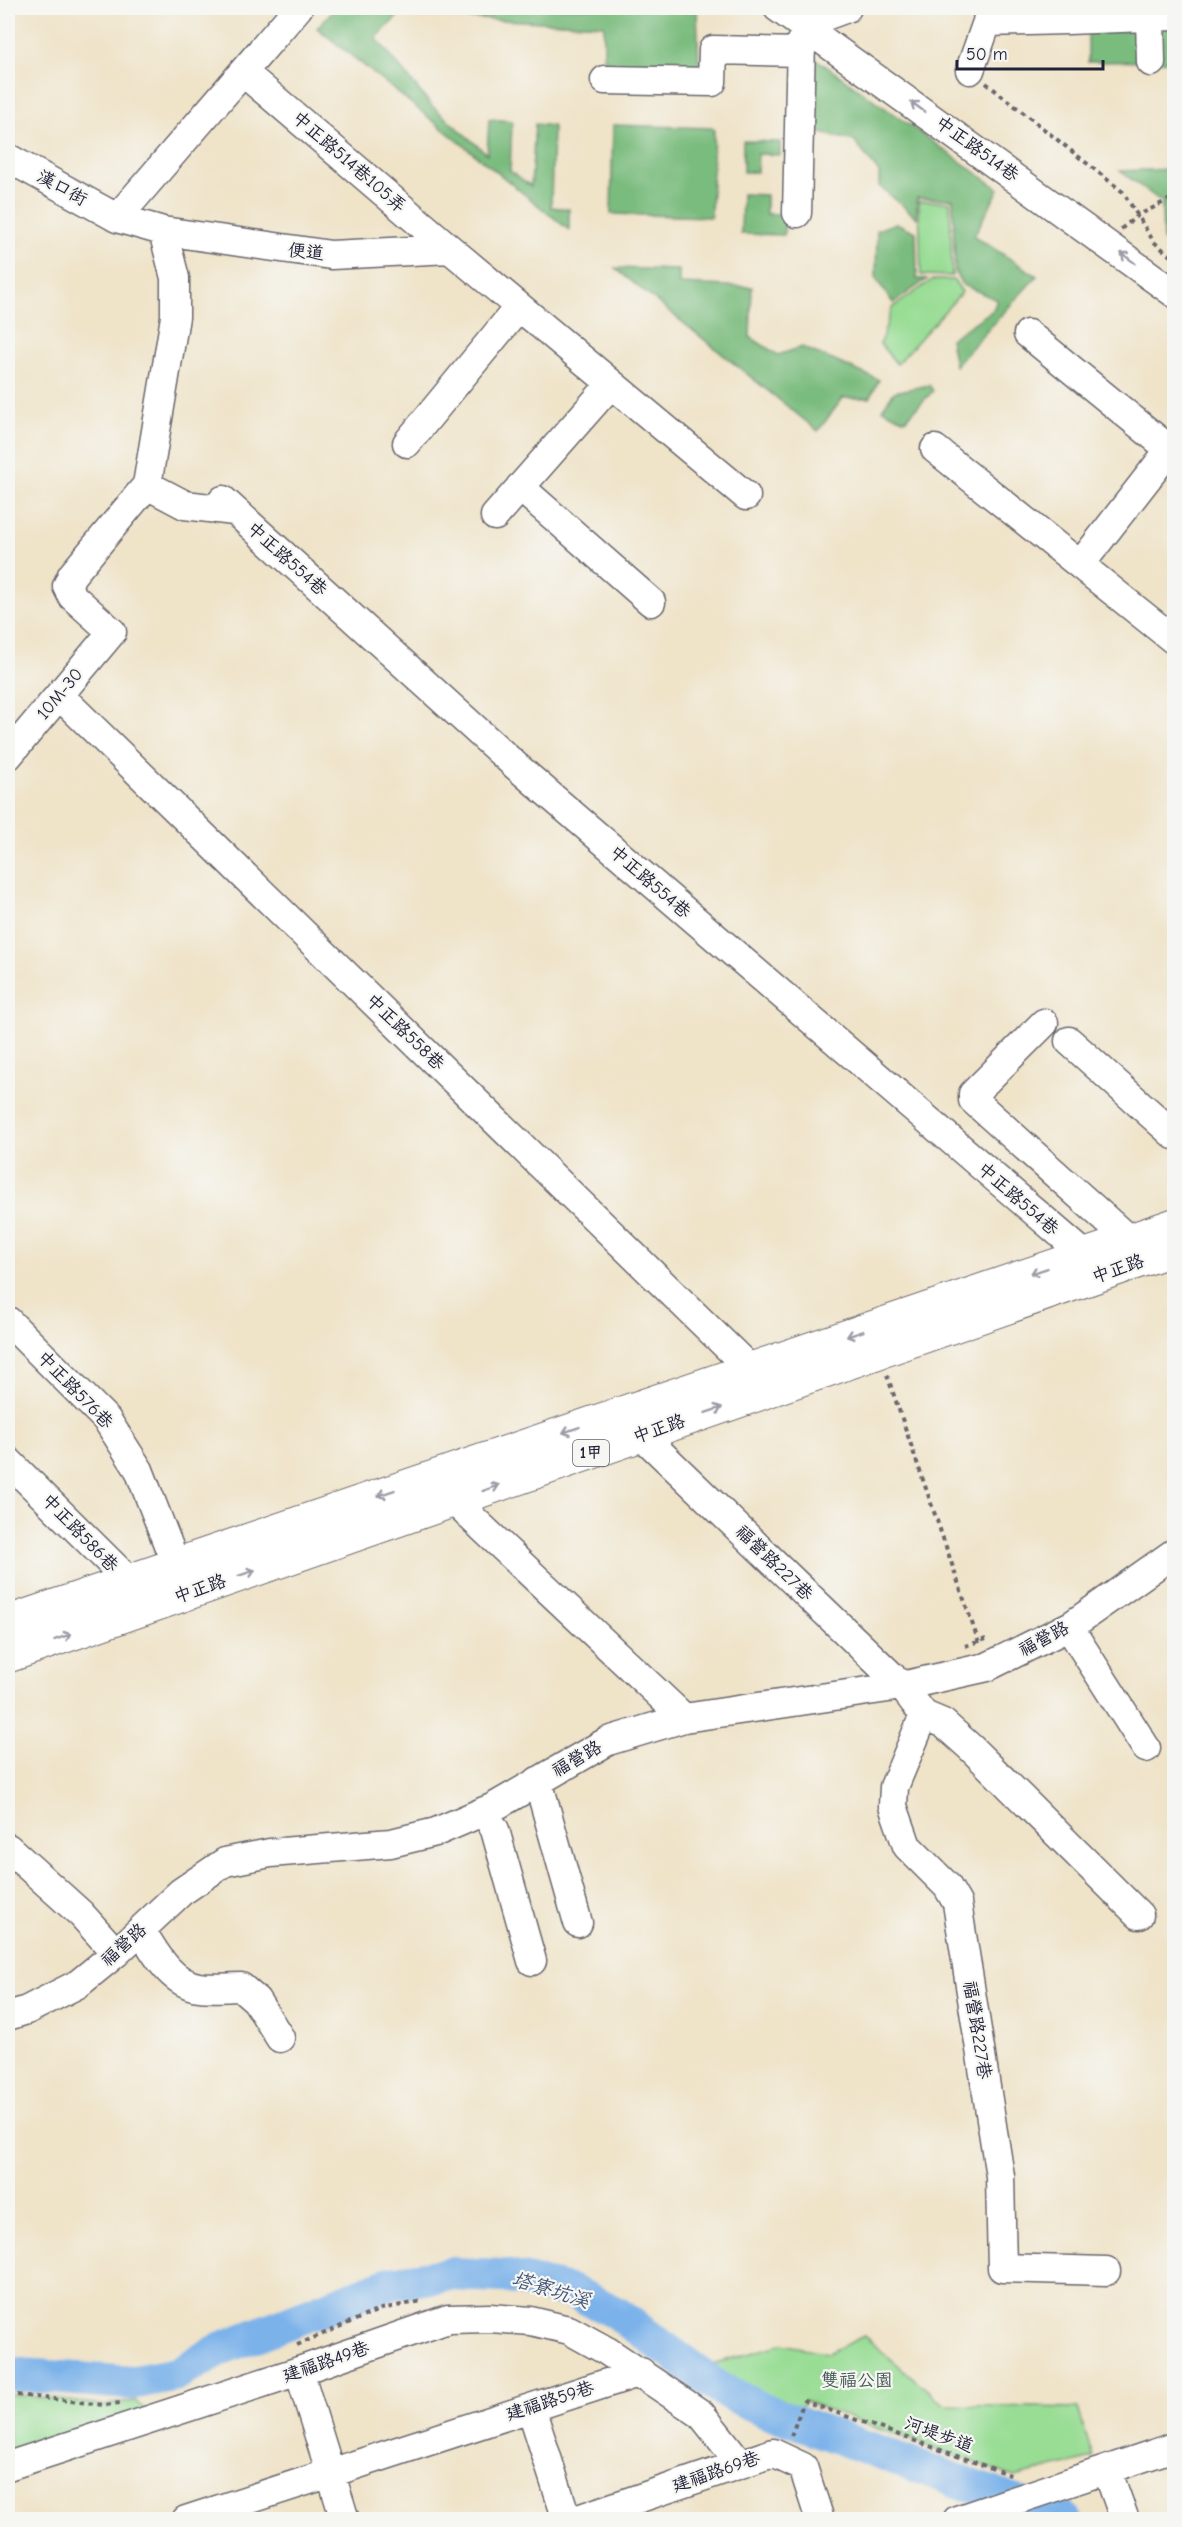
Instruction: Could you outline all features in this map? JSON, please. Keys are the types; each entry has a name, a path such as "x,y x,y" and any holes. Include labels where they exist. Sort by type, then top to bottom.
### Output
{"main road":[{"name":"中正路","path":"8,1656 454,1501 750,1369 1174,1225"},
{"name":"中正路","path":"8,1622 176,1564 631,1424 1174,1249"}],"street":[{"path":"117,218 298,8"},
{"name":"中正路514巷","path":"778,8 805,41 1174,293"},
{"path":"797,213 805,41 817,19 847,8"},
{"path":"970,70 988,15 1162,16 1151,62"},
{"path":"605,80 712,82 713,50 805,41"},
{"name":"中正路514巷105弄","path":"243,72 450,249 746,496"},
{"name":"漢口街","path":"8,158 117,218"},
{"name":"便道","path":"117,218 163,231 331,255 450,249"},
{"path":"147,485 175,317 175,278 163,231"},
{"path":"407,443 519,307"},
{"path":"1028,334 1173,448 1080,565"},
{"path":"495,516 611,384"},
{"path":"935,449 1174,640"},
{"name":"中正路554巷","path":"147,485 185,505 234,511 223,500 516,766 1085,1255"},
{"name":"10M-30","path":"8,756 111,632 72,596 67,586 147,485"},
{"path":"520,487 651,602"},
{"name":"中正路558巷","path":"59,695 750,1369"},
{"path":"1044,1023 973,1094 973,1100 1129,1240"},
{"path":"1069,1041 1174,1135"},
{"name":"中正路576巷","path":"8,1321 107,1419 139,1470 176,1564"},
{"name":"福營路227巷","path":"631,1424 902,1686 924,1715 943,1723 971,1748 1139,1915"},
{"name":"中正路586巷","path":"8,1461 119,1571 124,1582"},
{"path":"454,1501 684,1718"},
{"name":"福營路","path":"8,2016 27,2010 78,1984 116,1953 181,1892 225,1862 270,1853 391,1843 436,1832 484,1811 608,1741 684,1718 902,1686 983,1655 1069,1627 1174,1553"},
{"path":"1069,1627 1146,1748"},
{"name":"福營路227巷","path":"924,1715 894,1787 893,1806 908,1846 947,1886 957,1903 1000,2176 1002,2268 1106,2271"},
{"path":"538,1781 579,1923"},
{"path":"484,1811 495,1830 532,1961"},
{"path":"8,1848 81,1914 116,1953"},
{"path":"141,1930 162,1963 178,1978 198,1987 241,1987 256,2000 280,2037"},
{"name":"建福路49巷","path":"8,2466 299,2371 448,2319 490,2318 531,2321 569,2330 641,2372"},
{"path":"299,2371 345,2520"},
{"path":"641,2372 701,2414 740,2463"},
{"name":"建福路59巷","path":"186,2520 641,2372"},
{"path":"531,2408 567,2520"},
{"path":"957,2520 1104,2478 1174,2447"},
{"name":"建福路69巷","path":"575,2520 773,2453 803,2467 820,2520"},
{"path":"1104,2478 1125,2520"}],"path":[{"path":"970,70 1123,192 1154,242 1174,259"},
{"path":"1116,232 1137,216 1174,197"},
{"path":"887,1374 983,1655"},
{"path":"983,1655 989,1638"},
{"path":"958,1647 983,1655"},
{"name":"河堤步道","path":"788,2444 804,2401 1014,2477 1025,2474"}],"green space":[{"path":"335,8 406,8 376,38 431,105 487,154 489,119 512,121 510,171 531,186 535,124 553,126 551,207 569,209 569,230 317,28"},
{"path":"442,8 697,8 699,70 604,66 604,25 459,18"},
{"path":"1174,25 1174,99 1173,61 1088,62 1088,29"},
{"path":"809,54 999,189 974,236 1037,276 955,366 950,339 993,310 997,300 963,285 955,273 953,199 917,198 917,218 879,186 879,172 854,141 812,131"},
{"path":"613,125 714,128 711,217 611,214"},
{"path":"743,141 780,142 780,155 758,154 757,172 743,172"},
{"path":"1174,169 1174,250 1163,241 1162,202 1120,171"},
{"path":"742,194 766,195 766,214 785,214 784,235 741,234"},
{"path":"919,201 950,202 952,276 921,275"},
{"path":"896,223 916,232 917,279 927,279 893,303 876,279 877,230"},
{"path":"615,268 679,270 679,284 752,287 750,337 778,355 802,347 879,380 870,398 843,398 818,431"},
{"path":"932,280 954,280 962,292 897,364 880,344 892,308"},
{"path":"929,385 933,391 905,420 882,409 894,392"},
{"name":"雙福公園","path":"864,2336 945,2405 1078,2408 1093,2458 1014,2477 804,2401 798,2418 758,2404 698,2368 783,2344 828,2353"},
{"path":"8,2394 105,2405 135,2401 150,2414 8,2460"}],"waterway":[{"name":"塔寮坑溪","path":"8,2374 131,2383 177,2374 222,2348 390,2283 451,2274 505,2276 573,2292 615,2312 722,2390 764,2410 1065,2520"}]}
